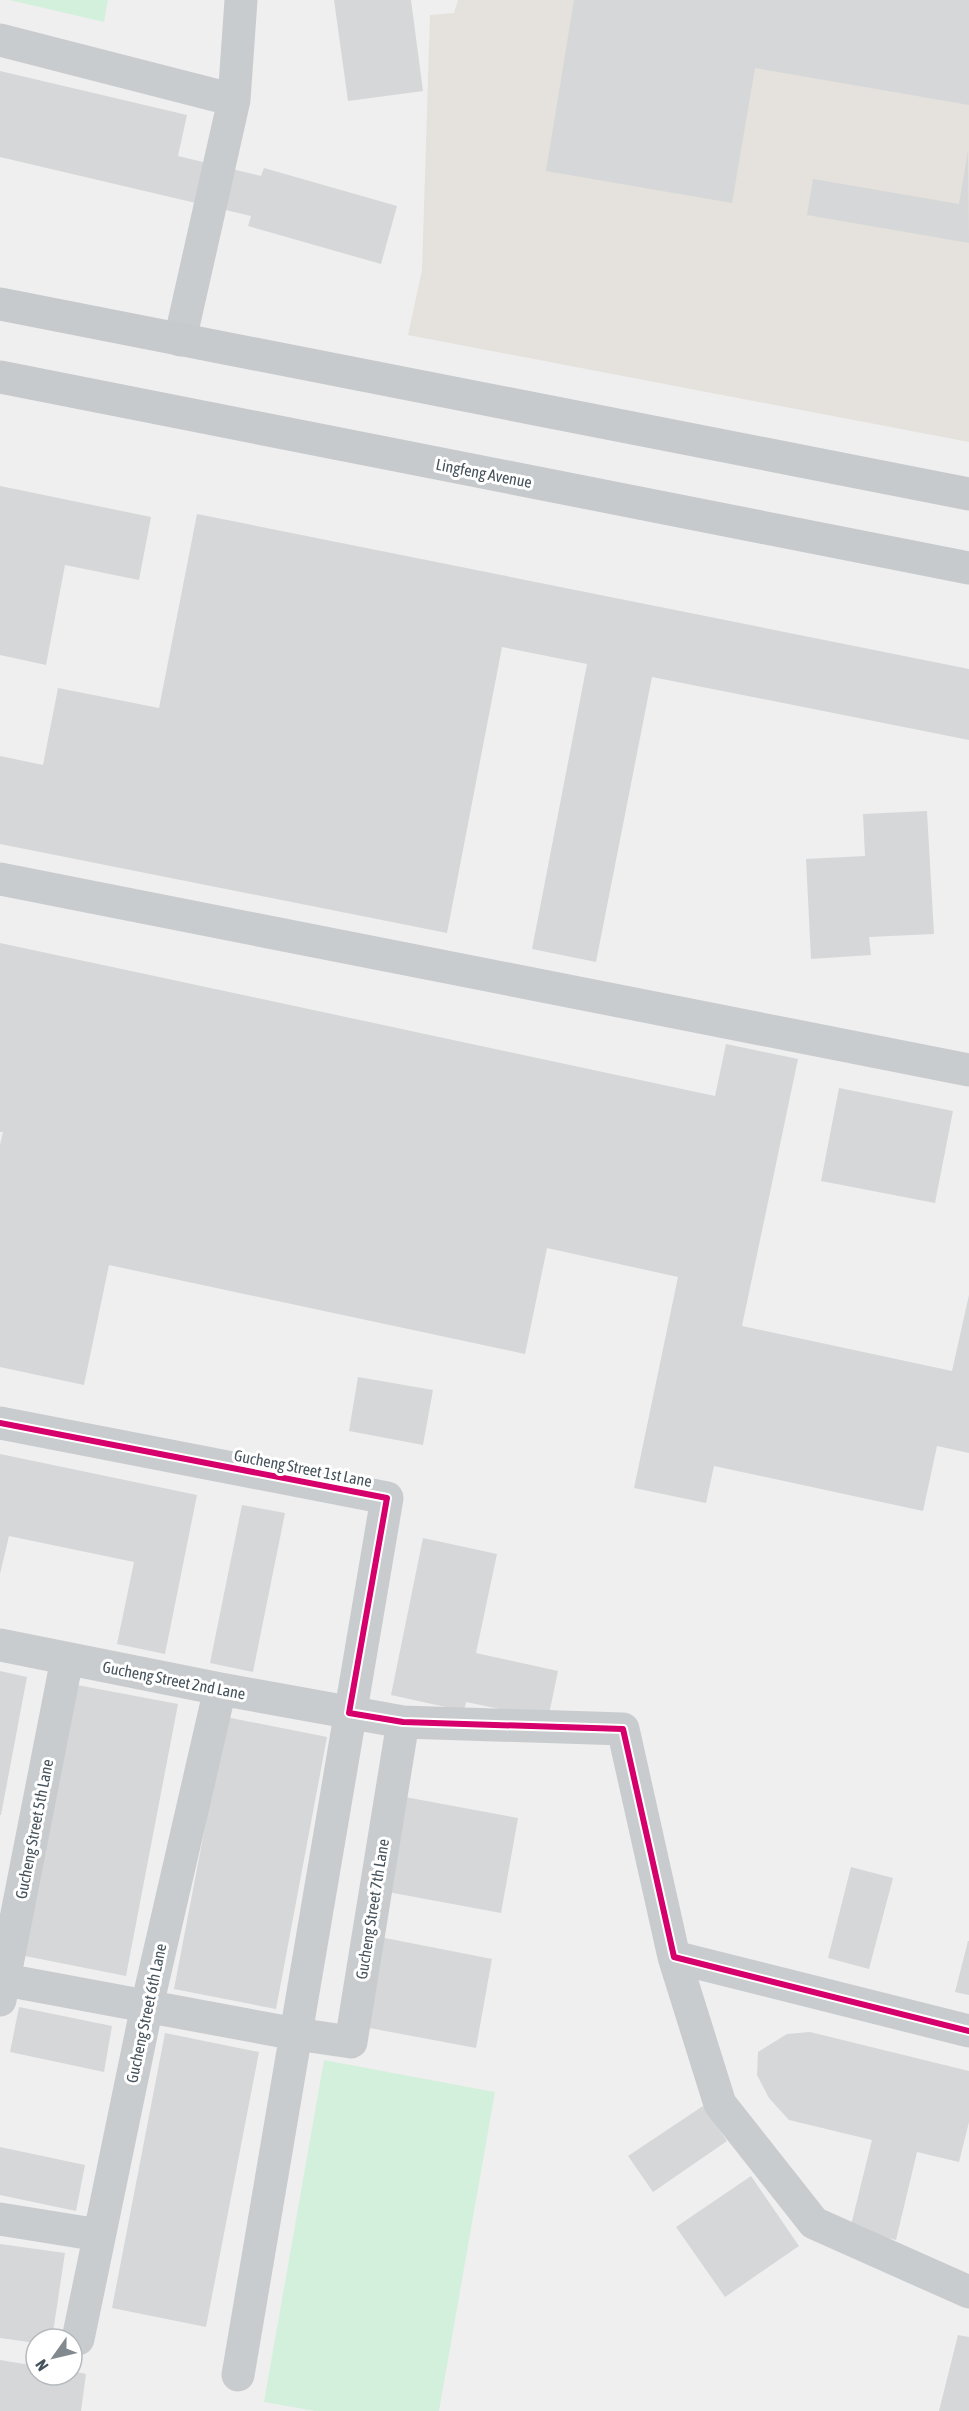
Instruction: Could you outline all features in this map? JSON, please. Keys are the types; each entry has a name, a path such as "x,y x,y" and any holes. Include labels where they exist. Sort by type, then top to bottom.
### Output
{"main road":[{"path":"0,304 969,494"},
{"name":"Lingfeng Avenue","path":"0,377 969,568"}],"street":[{"path":"180,340 234,100 241,0"},
{"path":"0,40 234,100"},
{"path":"0,879 969,1070"},
{"name":"Gucheng Street 1st Lane","path":"0,1423 387,1498 349,1713"},
{"name":"Gucheng Street 2nd Lane","path":"0,1645 220,1689 403,1722 623,1729 674,1957"},
{"name":"Gucheng Street 5th Lane","path":"1,1986 67,1659"},
{"name":"Gucheng Street 6th Lane","path":"80,2327 147,2006 220,1689"},
{"path":"238,2375 349,1713"},
{"name":"Gucheng Street 7th Lane","path":"296,2034 351,2042 403,1722"},
{"path":"674,1957 969,2031"},
{"path":"674,1957 720,2104 814,2223 969,2292"},
{"path":"1,1986 147,2006 296,2034"},
{"path":"0,2219 99,2235"}],"shaded area":[{"path":"458,0 969,0 969,442 408,335 422,270 430,15 454,13"}],"green space":[{"path":"9,0 108,0 104,22"},
{"path":"324,2060 495,2092 439,2411 315,2411 264,2402"}],"building":[{"path":"334,0 411,0 423,91 348,101"},
{"path":"574,0 969,0 969,105 755,68 732,203 546,171"},
{"path":"0,71 187,115 178,156 261,176 264,168 397,206 381,264 248,226 251,216 0,157"},
{"path":"968,150 969,243 807,215 813,179 959,204"},
{"path":"0,486 151,517 139,580 65,565 46,665 0,655"},
{"path":"197,514 969,669 969,740 652,677 596,962 532,949 587,664 502,647 447,933 0,844 0,756 43,765 58,688 159,708"},
{"path":"927,811 934,934 869,937 871,955 811,959 806,859 865,856 863,814"},
{"path":"0,943 715,1096 726,1044 798,1059 742,1326 952,1371 969,1295 969,1453 937,1446 923,1511 714,1466 706,1503 634,1488 678,1277 547,1248 525,1354 109,1265 84,1385 0,1367 0,1145 3,1132 0,1132"},
{"path":"839,1088 953,1111 935,1203 821,1181"},
{"path":"358,1377 433,1390 423,1445 349,1431"},
{"path":"0,1454 197,1495 165,1654 117,1644 134,1562 9,1536 0,1574"},
{"path":"242,1505 285,1513 253,1672 210,1663"},
{"path":"423,1538 497,1554 476,1653 558,1671 548,1719 466,1702 464,1711 391,1695"},
{"path":"0,1671 27,1677 1,1815 0,1815"},
{"path":"77,1685 178,1704 126,1976 25,1956"},
{"path":"226,1717 327,1737 276,2009 174,1989"},
{"path":"405,1797 518,1818 501,1913 388,1892"},
{"path":"851,1867 893,1878 869,1969 828,1958"},
{"path":"380,1937 492,1959 476,2048 364,2027"},
{"path":"969,1941 969,1995 955,1992"},
{"path":"19,2007 112,2026 104,2072 10,2052"},
{"path":"810,2032 969,2071 969,2122 959,2162 917,2152 896,2240 850,2229 872,2140 789,2120 769,2098 757,2075 758,2052 787,2034"},
{"path":"165,2033 259,2052 206,2327 112,2308"},
{"path":"703,2106 727,2141 653,2192 628,2156"},
{"path":"0,2147 85,2165 76,2211 0,2195"},
{"path":"751,2176 799,2246 725,2297 676,2227"},
{"path":"0,2244 65,2253 54,2327 24,2327 24,2341 0,2338"},
{"path":"958,2335 969,2337 969,2411 939,2411"},
{"path":"0,2360 24,2364 24,2387 84,2387 84,2374 86,2374 81,2411 0,2411"}],"cycle path":[{"path":"0,1423 387,1498 349,1713 403,1722 623,1729 674,1957 969,2031"}]}
